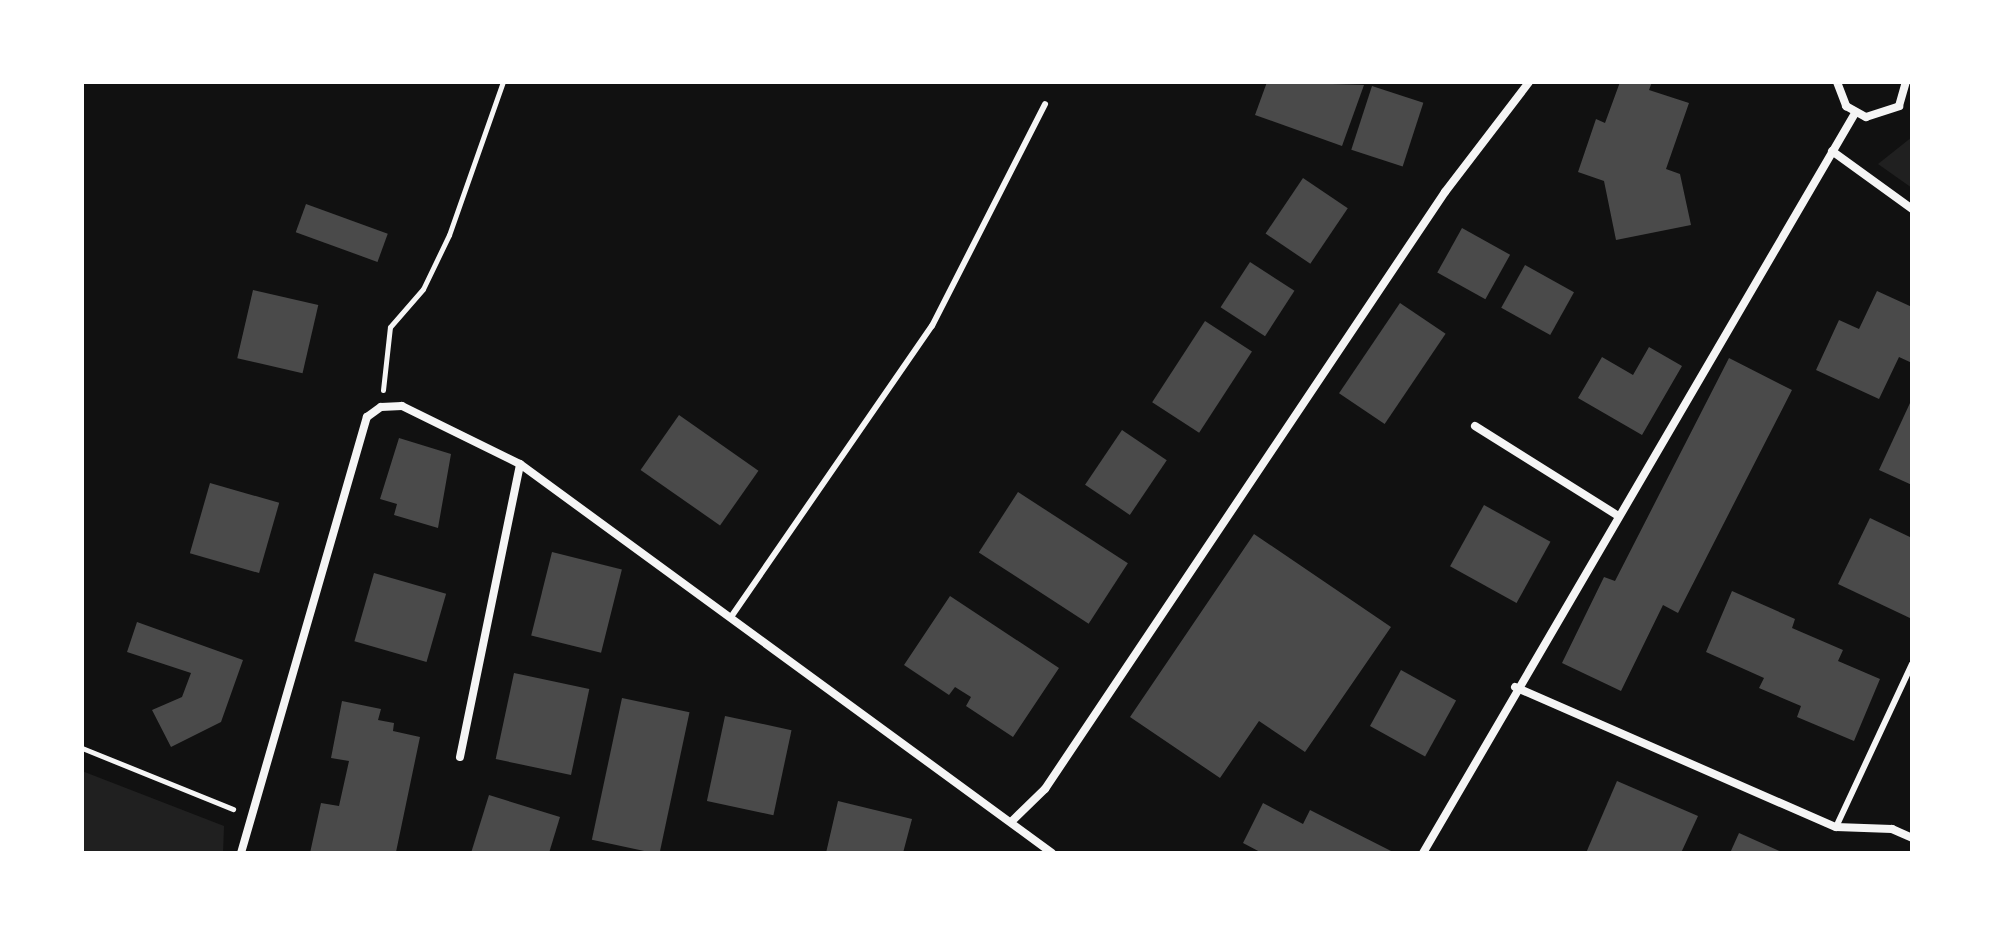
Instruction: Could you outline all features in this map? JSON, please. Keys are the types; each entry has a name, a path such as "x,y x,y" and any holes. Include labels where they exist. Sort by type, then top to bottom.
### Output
{"street":[{"path":"1012,821 1045,789 1445,192 1529,82"},
{"path":"1837,82 1855,113"},
{"path":"1855,113 1889,114 1908,88"},
{"path":"1423,853 1515,687 1855,113"},
{"path":"1832,151 1912,209"},
{"path":"241,853 359,442 367,417 381,407 434,417 520,464 1052,853"},
{"path":"1475,426 1617,515"},
{"path":"460,757 520,464"},
{"path":"1515,687 1836,827 1892,829 1912,838"}],"lane":[{"path":"731,617 932,326 1045,104"},
{"path":"1836,827 1912,664"}],"path":[{"path":"381,407 390,327 423,289 449,235 503,82"},
{"path":"82,748 253,816"}],"shaded area":[{"path":"1912,137 1912,188 1878,164"},
{"path":"82,771 224,826 223,853 82,853"}],"building":[{"path":"1267,82 1364,85 1342,146 1255,115"},
{"path":"1620,82 1652,82 1649,90 1689,103 1666,169 1680,174 1691,225 1616,240 1604,181 1578,172 1596,119 1605,123"},
{"path":"1372,86 1423,103 1403,166 1351,150"},
{"path":"1303,178 1348,208 1310,264 1266,234"},
{"path":"306,204 388,234 377,262 296,232"},
{"path":"1462,228 1510,255 1485,299 1437,273"},
{"path":"1250,262 1294,291 1265,336 1221,307"},
{"path":"1525,265 1574,292 1550,335 1501,308"},
{"path":"253,290 318,305 303,373 237,358"},
{"path":"1877,291 1912,307 1912,363 1899,357 1879,399 1816,370 1839,320 1859,329"},
{"path":"1400,303 1446,334 1385,424 1339,393"},
{"path":"1205,321 1252,351 1199,433 1152,402"},
{"path":"1649,347 1682,366 1642,435 1578,398 1602,357 1633,375"},
{"path":"1729,358 1792,390 1678,613 1663,605 1621,691 1562,663 1604,577 1615,581"},
{"path":"1912,404 1912,485 1879,470"},
{"path":"679,415 758,471 720,526 641,470"},
{"path":"1122,430 1167,460 1130,515 1085,485"},
{"path":"399,438 451,454 438,528 394,515 397,504 380,499"},
{"path":"210,483 279,503 259,573 190,553"},
{"path":"1018,492 1128,563 1089,624 979,552"},
{"path":"1484,505 1550,542 1517,603 1450,566"},
{"path":"1870,518 1912,538 1912,619 1838,584"},
{"path":"1254,534 1391,627 1305,752 1259,721 1220,778 1130,717"},
{"path":"552,552 622,569 601,653 531,635"},
{"path":"374,573 446,594 427,662 354,641"},
{"path":"1732,591 1795,619 1792,628 1843,650 1838,661 1880,679 1854,741 1797,717 1801,706 1759,688 1764,678 1706,652"},
{"path":"950,596 1059,668 1013,737 966,706 971,697 955,687 949,695 904,665"},
{"path":"137,622 243,660 221,722 171,747 152,710 182,697 191,673 127,652"},
{"path":"1401,670 1456,701 1425,757 1370,726"},
{"path":"514,673 589,689 571,775 496,759"},
{"path":"622,698 689,712 660,853 592,840"},
{"path":"342,701 381,709 378,720 394,723 393,731 420,737 396,852 310,853 321,803 339,806 349,761 331,758"},
{"path":"725,716 792,730 773,815 707,801"},
{"path":"1617,781 1698,816 1681,853 1586,853"},
{"path":"489,795 560,817 549,853 471,853"},
{"path":"838,801 912,819 903,853 826,853"},
{"path":"1263,803 1303,824 1310,810 1395,853 1262,853 1243,843"},
{"path":"1739,833 1784,853 1730,853"}]}
